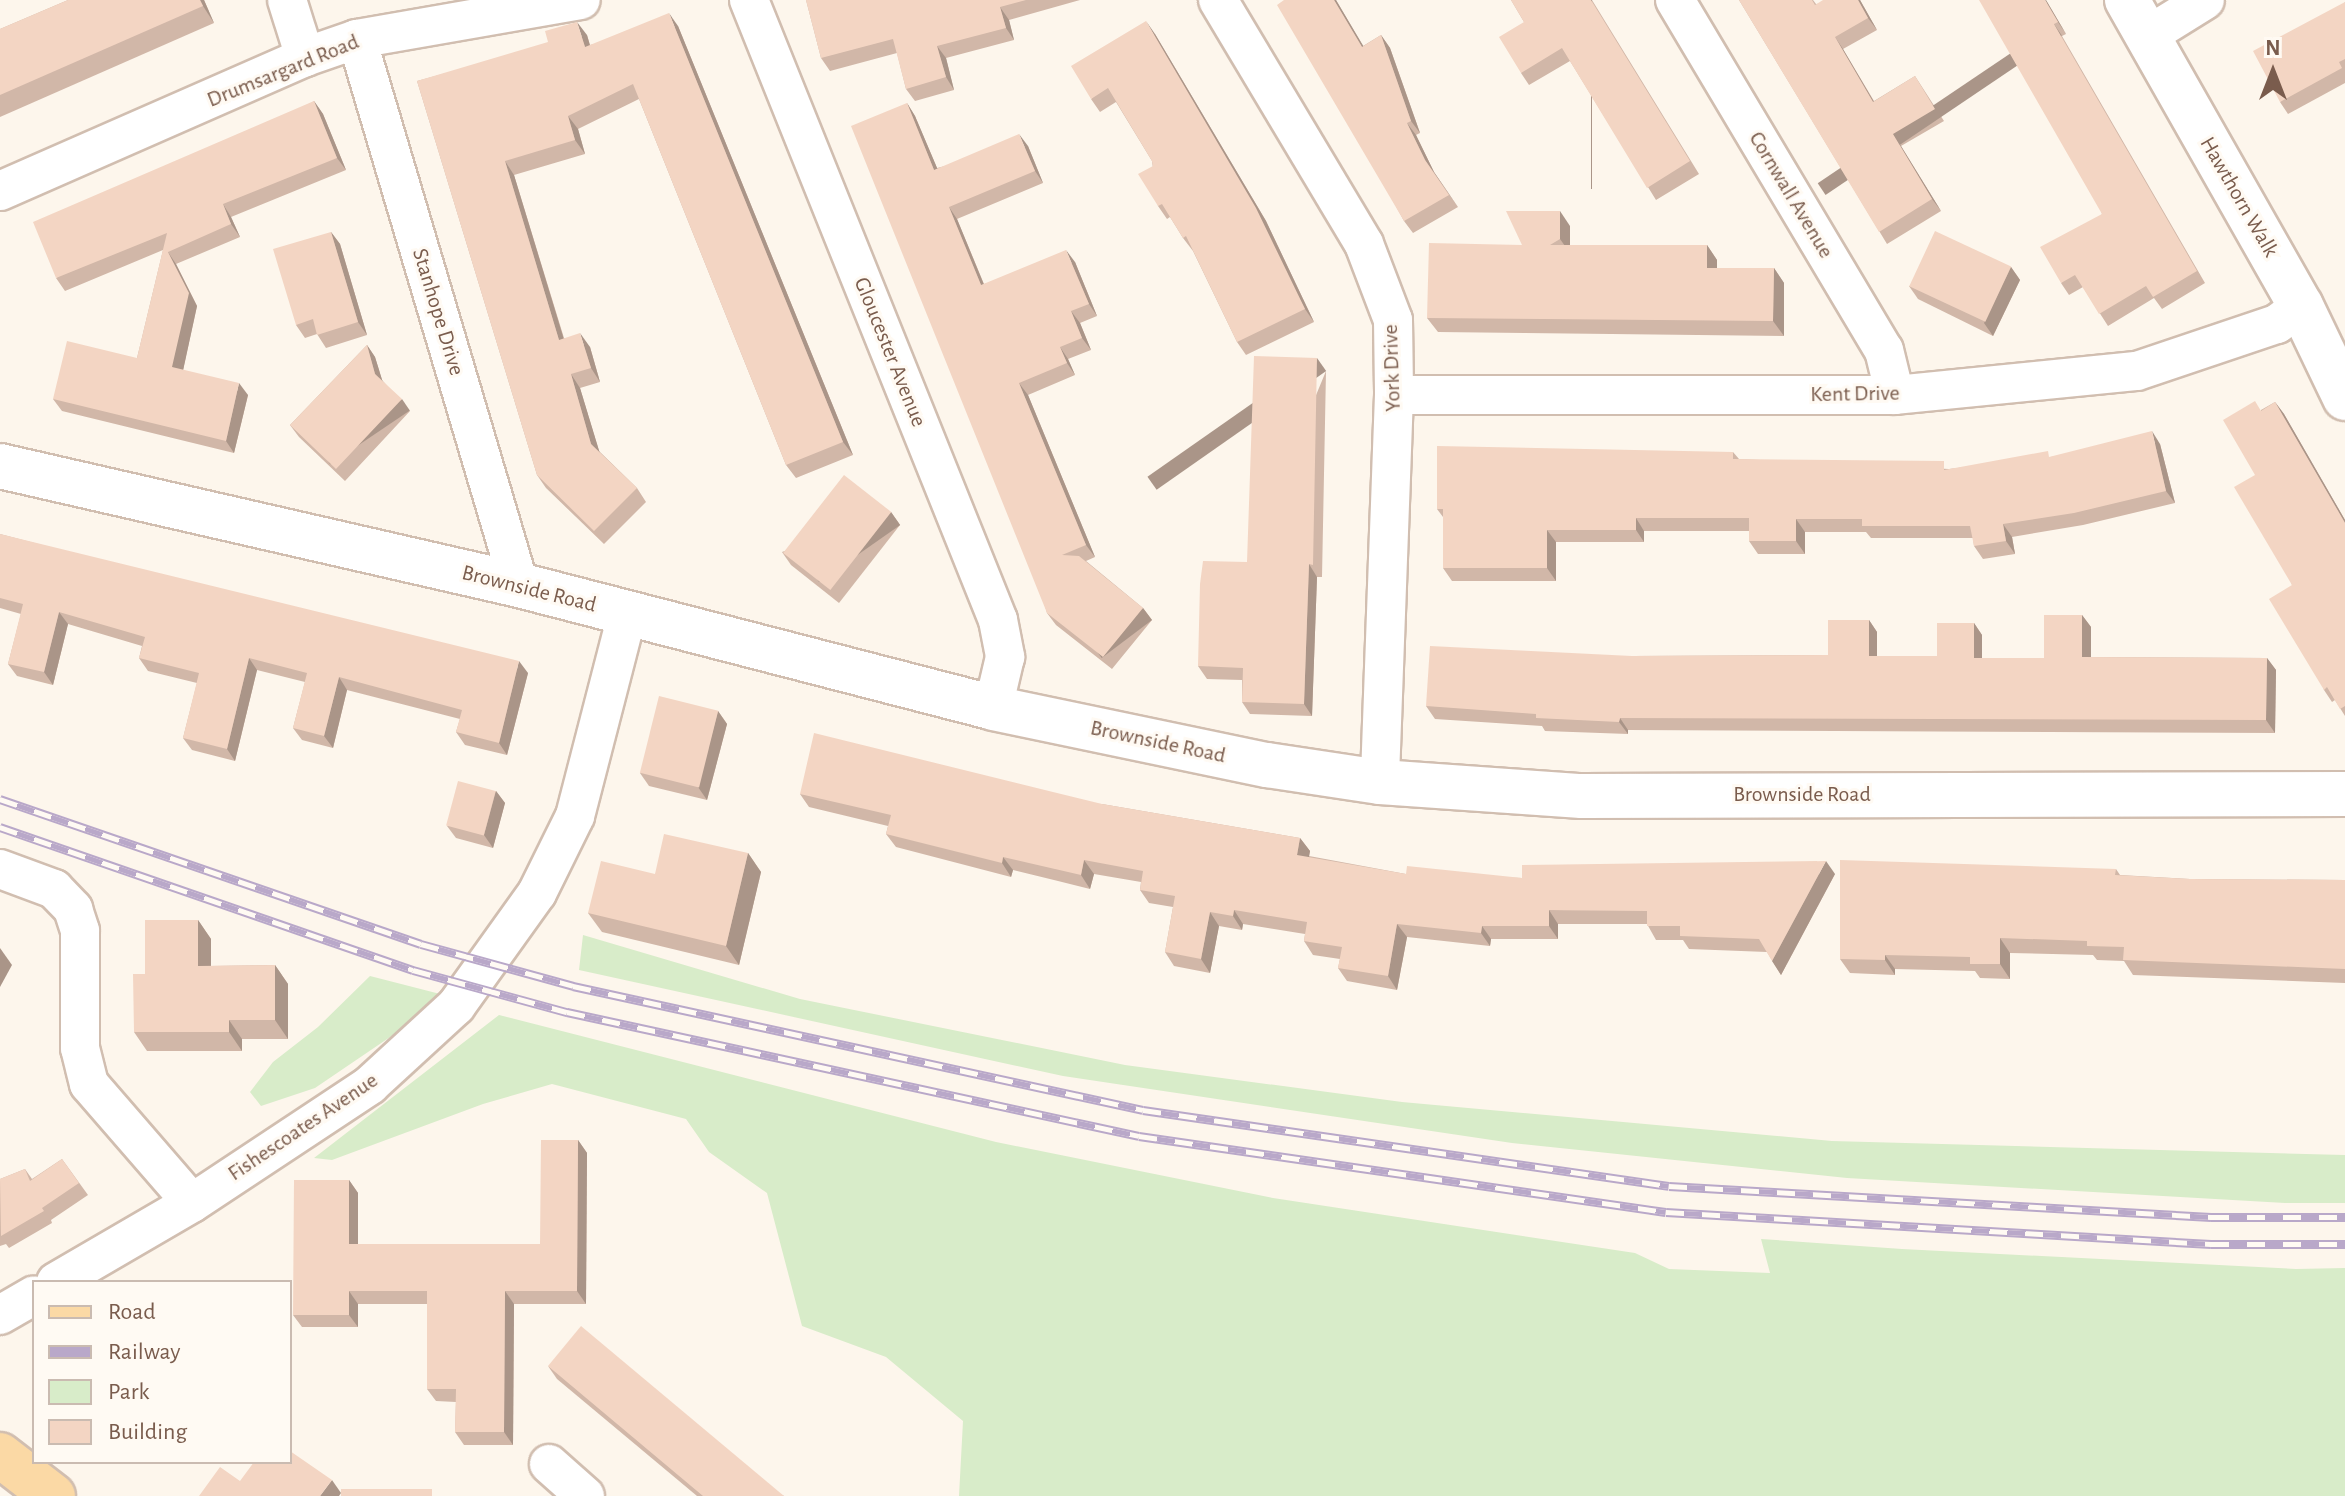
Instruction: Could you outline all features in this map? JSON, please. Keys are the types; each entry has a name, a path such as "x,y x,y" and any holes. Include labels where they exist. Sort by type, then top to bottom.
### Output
{"main road":[{"path":"0,1455 53,1496"}],"street":[{"path":"287,0 305,57"},
{"name":"Drumsargard Road","path":"0,191 305,57 357,39 581,0"},
{"name":"Gloucester Avenue","path":"749,0 998,620 1005,657 993,708"},
{"name":"York Drive","path":"1218,0 1364,244 1393,320 1394,395 1380,782"},
{"name":"Cornwall Avenue","path":"1675,0 1884,350 1895,395"},
{"path":"2137,18 2205,0"},
{"name":"Hawthorn Walk","path":"2137,18 2301,306 2345,398"},
{"name":"Stanhope Drive","path":"357,39 519,585"},
{"name":"Kent Drive","path":"1394,395 1895,395 2137,371 2277,324 2301,306"},
{"name":"Brownside Road","path":"0,466 519,585 993,708 1267,765 1380,782 1582,796 2345,794"},
{"name":"Fishescoates Avenue","path":"59,1280 192,1203 370,1085 456,1006 537,893 575,816 627,615"},
{"path":"0,869 54,889 73,909 80,931 80,1048 89,1084 192,1203"},
{"path":"0,1315 32,1296"},
{"path":"549,1464 585,1496"}],"green space":[{"path":"583,935 800,999 1125,1065 1402,1102 1832,1141 2345,1155 2345,1203 2285,1203 1847,1178 1512,1143 1063,1076 579,970"},
{"path":"370,976 444,995 396,1033 315,1088 261,1106 250,1092 273,1062 318,1027"},
{"path":"499,1015 996,1142 1273,1198 1635,1253 1669,1269 1770,1273 1761,1239 2296,1269 2345,1268 2345,1496 959,1496 963,1421 886,1357 802,1326 767,1193 709,1152 686,1119 552,1084 483,1104 332,1160 314,1158"}],"building":[{"path":"68,0 200,0 203,6 0,95 0,29"},
{"path":"806,0 1026,0 1000,7 1006,28 937,46 946,77 906,89 893,39 821,58"},
{"path":"1284,0 1334,0 1362,47 1381,35 1411,121 1407,123 1425,160 1449,195 1404,221 1277,5"},
{"path":"1511,0 1591,0 1690,161 1647,188 1562,48 1521,73 1499,37 1524,22"},
{"path":"1739,0 1812,0 1815,5 1823,0 1858,0 1868,18 1835,37 1873,102 1915,76 1935,109 1893,134 1932,199 1879,232"},
{"path":"1979,0 2045,0 2058,22 2054,24 2197,271 2153,297 2146,286 2099,314 2075,275 2061,283 2040,247 2102,214"},
{"path":"2345,2 2345,59 2339,62 2342,68 2280,102 2253,51"},
{"path":"669,13 843,442 786,465 633,84 568,116 575,140 505,161 559,340 580,333 591,368 571,374 591,444 637,488 594,531 537,475 417,81 548,42 545,31 577,22 585,47"},
{"path":"1146,21 1256,208 1305,309 1237,342 1186,236 1183,238 1162,204 1158,206 1138,174 1153,166 1152,161 1108,88 1091,99 1071,66"},
{"path":"314,101 337,158 223,204 231,224 168,252 189,293 172,367 239,383 226,441 53,399 67,341 137,358 167,233 56,278 33,222"},
{"path":"907,103 934,170 1019,134 1035,171 949,207 981,285 1066,250 1089,304 1071,311 1082,338 1060,347 1067,363 1019,383 1086,545 1062,555 1079,556 1143,608 1103,657 1047,613 851,126"},
{"path":"1506,211 1560,211 1560,239 1550,245 1707,245 1707,268 1774,268 1773,321 1427,318 1429,243 1522,245"},
{"path":"1935,231 2011,266 1985,322 1909,286"},
{"path":"331,232 358,322 317,335 313,319 296,325 273,249"},
{"path":"367,345 375,374 402,399 336,469 290,425"},
{"path":"1254,356 1317,358 1313,565 1309,564 1304,704 1242,702 1243,668 1198,666 1203,561 1247,562"},
{"path":"2255,401 2261,411 2275,402 2345,523 2345,706 2340,709 2327,687 2324,690 2269,599 2292,585 2234,487 2255,475 2223,420"},
{"path":"2152,431 2166,491 2074,513 2003,524 2006,541 1974,546 1970,526 1862,526 1862,519 1796,519 1796,541 1749,541 1749,518 1636,518 1636,530 1547,530 1547,568 1443,568 1443,509 1437,509 1437,446 1733,452 1733,459 1944,461 1944,470 2048,451 2049,457"},
{"path":"844,475 891,512 830,590 783,553"},
{"path":"0,534 519,661 499,743 456,732 462,710 339,677 324,736 293,728 307,673 249,658 227,749 183,738 199,673 139,658 145,637 59,612 44,672 8,664 23,604 0,598"},
{"path":"2044,615 2082,615 2082,657 2267,658 2266,720 1620,718 1619,722 1536,718 1536,714 1426,706 1430,646 1632,656 1828,655 1828,620 1869,620 1869,656 1937,656 1937,623 1974,623 1974,658 2044,658"},
{"path":"659,696 718,711 699,787 640,773"},
{"path":"814,733 1102,804 1300,838 1297,855 1406,874 1407,866 1522,878 1522,865 1826,861 1772,961 1759,939 1680,936 1680,926 1647,926 1647,911 1549,910 1549,926 1482,926 1481,933 1397,924 1388,976 1338,968 1342,947 1304,941 1307,922 1234,910 1233,916 1210,912 1201,959 1165,952 1175,896 1140,890 1143,871 1084,860 1081,875 1003,857 1002,863 886,834 891,815 800,794"},
{"path":"458,781 496,791 484,836 446,825"},
{"path":"664,834 748,853 726,946 588,913 601,861 655,874"},
{"path":"1840,860 2116,869 2115,875 2190,879 2345,880 2345,969 2123,960 2124,947 2087,946 2087,941 2000,938 2000,964 1970,964 1970,957 1885,955 1885,960 1840,959"},
{"path":"145,920 198,920 198,966 275,965 275,1020 229,1020 229,1032 134,1032 133,974 145,974"},
{"path":"541,1140 578,1140 577,1291 505,1291 504,1432 455,1432 456,1389 427,1389 427,1291 349,1291 349,1315 293,1315 294,1180 349,1180 349,1244 540,1244"},
{"path":"62,1159 79,1183 42,1208 44,1211 1,1236 0,1179 25,1169 30,1181"},
{"path":"581,1326 784,1496 703,1496 548,1366"},
{"path":"292,1452 332,1480 320,1496 199,1496 220,1467 240,1481 253,1464 292,1464"},
{"path":"341,1489 432,1489 432,1496 341,1496"}],"railway":[{"path":"0,799 421,944 573,986 1143,1110 1669,1186 2211,1217 2345,1217"},
{"path":"0,827 413,970 567,1012 1139,1136 1666,1212 2211,1244 2345,1244"}]}
